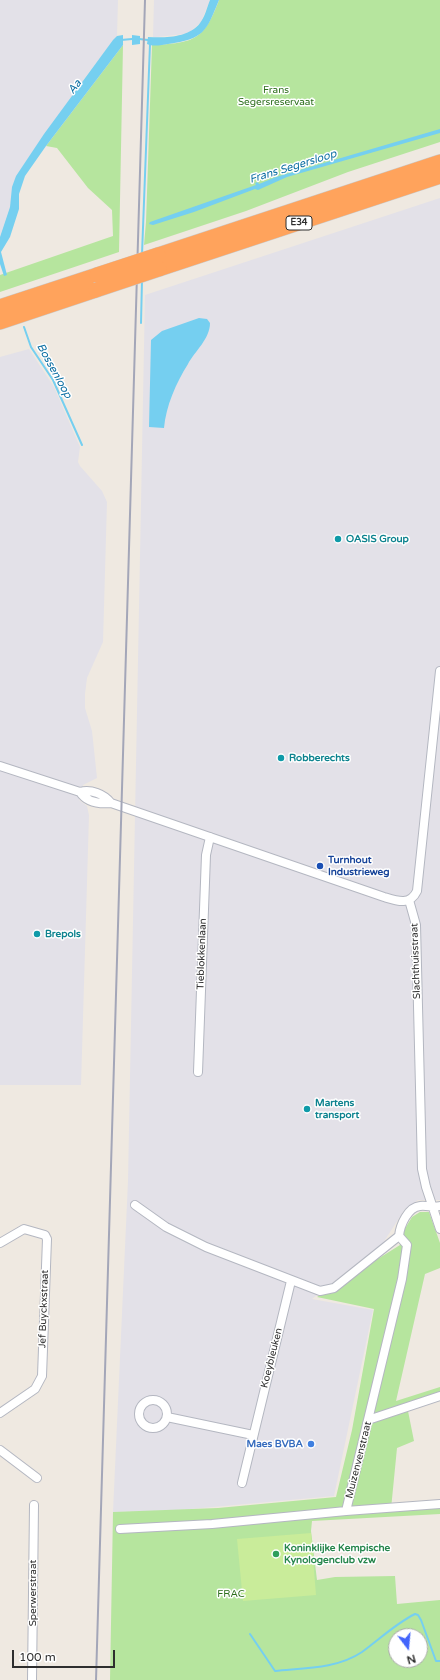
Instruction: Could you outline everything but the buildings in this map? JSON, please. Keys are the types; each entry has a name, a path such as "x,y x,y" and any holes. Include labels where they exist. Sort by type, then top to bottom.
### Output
{"highway":[{"name":"E34","path":"158,262 440,162"},
{"name":"E34","path":"0,307 97,282 440,176"},
{"name":"E34","path":"0,322 97,282"}],"street":[{"path":"0,766 80,792 88,791 98,793 108,798 111,802 384,897 399,901 409,900 414,897 418,886 440,671"},
{"name":"Tieblokkenlaan","path":"198,1072 206,855 210,837"},
{"name":"Slachthuisstraat","path":"409,900 416,924 422,1169 436,1207 440,1229"},
{"path":"135,1205 166,1227 206,1247 320,1291 334,1288 399,1236 400,1230 410,1211 421,1206 436,1207"},
{"name":"Jef Buyckxstraat","path":"0,1243 24,1229 45,1235 47,1239 42,1376 35,1389 0,1413"},
{"name":"Muizenvenstraat","path":"120,1529 143,1529 212,1524 346,1511 402,1279 407,1246 399,1236"},
{"name":"Koeybleuken","path":"242,1483 252,1435 291,1281"},
{"path":"368,1420 440,1396"},
{"path":"167,1417 252,1435"},
{"path":"0,1450 37,1478"},
{"path":"346,1511 440,1504"},
{"name":"Sperwerstraat","path":"32,1680 34,1505"}],"shaded area":[{"path":"0,0 118,0 117,36 87,75 16,176 10,207 0,237"},
{"path":"154,0 210,0 201,22 191,31 185,34 153,37"},
{"path":"440,198 440,1200 418,1200 405,1209 383,1243 312,1299 373,1310 334,1496 169,1511 113,1512 128,1181 145,295"},
{"path":"29,349 54,387 80,447 78,462 80,466 102,491 107,502 103,642 87,678 85,694 85,708 92,731 97,778 83,785 79,800 87,806 89,815 81,1085 0,1085 0,357"}],"green space":[{"name":"Frans Segersreservaat","path":"219,0 440,0 440,142 348,172 246,211 144,245 152,45 178,43 196,37 208,24"},
{"path":"123,45 119,252 0,292 0,275 113,236 112,210 88,188 57,148 46,146"},
{"name":"FRAC","path":"420,1212 429,1212 440,1243 440,1268 425,1274 396,1401 440,1387 440,1399 408,1411 414,1441 397,1448 391,1509 440,1506 440,1514 312,1521 311,1531 317,1580 335,1577 395,1576 397,1604 440,1600 440,1680 110,1680 113,1512 218,1508 336,1497 352,1430 374,1309 317,1297 400,1245 398,1240 412,1217"},
{"name":"Koninklijke Kempische Kynologenclub vzw","path":"311,1533 316,1595 243,1601 237,1539"}],"water":[{"path":"210,0 219,0 207,27 197,36 189,40 163,45 155,46 147,44 148,37 176,36 189,32 195,28 203,18"},
{"path":"123,35 123,45 25,176 19,194 19,209 10,237 1,252 7,275 4,276 0,264 0,237 10,207 12,187 16,176 44,134 113,40 117,36"},
{"path":"132,35 140,36 140,44 132,45"},
{"path":"440,129 440,133 287,177 258,190 255,189 194,212 153,225 149,224 150,222 256,185 255,183 258,182 259,184 276,177"},
{"path":"199,318 207,319 210,323 208,334 179,379 169,403 164,428 149,427 151,340 162,331"}],"waterway":[{"name":"Aa","path":"121,40 132,39"},
{"name":"Aa","path":"139,39 148,40"},
{"path":"142,254 150,44"},
{"path":"141,323 142,280"},
{"name":"Bossenloop","path":"24,327 31,347 53,380 82,445"},
{"name":"Bossenloop","path":"250,1634 275,1671 320,1667 352,1658 401,1622 415,1614 418,1615 421,1620 436,1661 440,1661"}],"railway":[{"path":"96,1680 145,0"}],"place":[{"name":"OASIS Group","path":"338,539"},
{"name":"Robberechts","path":"281,758"},
{"name":"Turnhout Industrieweg","path":"320,866"},
{"name":"Brepols","path":"37,934"},
{"name":"Martens transport","path":"307,1109"},
{"name":"Maes BVBA","path":"311,1444"},
{"name":"Koninklijke Kempische Kynologenclub vzw","path":"276,1554"}],"water label":[{"name":"Frans Segersloop","path":"293,167"}]}
